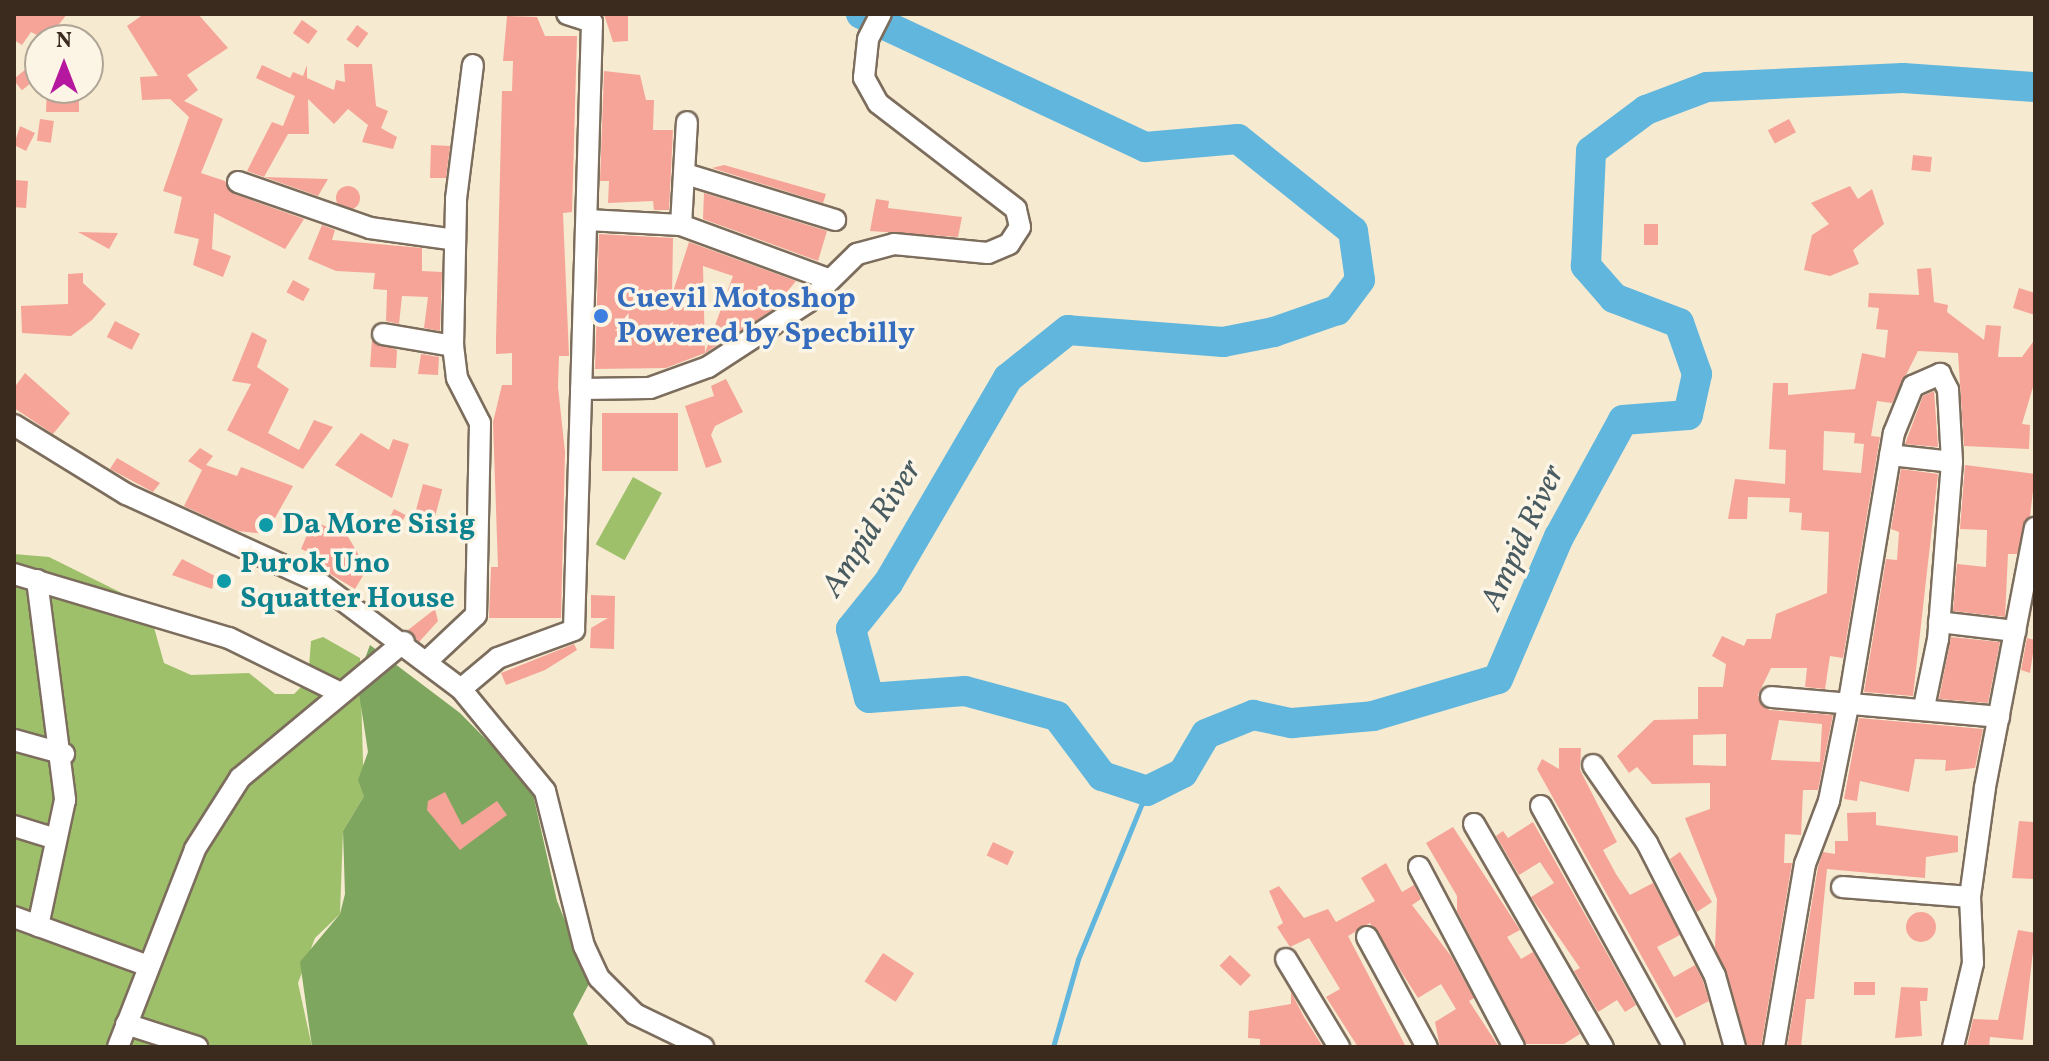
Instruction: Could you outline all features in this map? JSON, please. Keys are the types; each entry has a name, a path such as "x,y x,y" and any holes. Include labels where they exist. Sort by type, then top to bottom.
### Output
{"street":[{"path":"461,689 498,658 574,630 592,22 567,14"},
{"path":"581,389 650,388 708,367 798,310 857,254 894,244 988,253 1009,244 1020,227 1004,195 878,103 862,59 881,14"},
{"path":"427,661 476,615 480,423 457,378 453,346 455,240 473,65"},
{"path":"681,225 689,175 687,122"},
{"path":"689,175 835,220"},
{"path":"238,182 370,228 455,240"},
{"path":"587,220 681,225 828,279"},
{"path":"383,334 453,346"},
{"path":"1774,1047 1805,864 1829,801 1849,701 1890,455 1905,399 1922,377 1940,374 1948,390 1952,462 1939,622 1924,707"},
{"path":"14,425 126,494 317,581 404,642 461,689 545,791 584,946 599,978 635,1014 703,1047"},
{"path":"1890,455 1952,462"},
{"path":"1953,1047 1973,963 1970,897 1999,717 2035,528"},
{"path":"14,574 229,638 341,693"},
{"path":"37,580 64,754 56,839 38,926"},
{"path":"1939,622 2015,631"},
{"path":"118,1047 146,965 195,849 240,778 404,642"},
{"path":"1771,697 1924,707 1999,717"},
{"path":"14,740 64,754"},
{"path":"1593,765 1647,843 1715,976 1735,1047"},
{"path":"1541,806 1674,1047"},
{"path":"1474,824 1603,1047"},
{"path":"14,826 56,839"},
{"path":"1419,867 1514,1047"},
{"path":"1842,887 1970,897"},
{"path":"14,917 146,965"},
{"path":"1367,937 1427,1047"},
{"path":"1286,959 1339,1047"},
{"path":"126,1024 197,1047"}],"green space":[{"path":"633,477 662,493 625,560 596,544"},
{"path":"14,554 49,557 148,606 164,663 191,675 249,673 275,694 294,694 308,680 311,641 323,637 360,658 364,796 343,831 340,914 315,938 298,983 312,1047 14,1047"},
{"path":"370,645 460,713 531,785 557,901 590,982 573,1014 589,1047 312,1047 300,962 340,914 345,894 343,831 364,796 358,780 368,752 357,680"}],"building":[{"path":"14,14 67,14 59,24 24,24 24,42 22,45 14,40"},
{"path":"144,14 198,14 228,48 187,75 198,90 184,101 223,119 201,173 225,181 234,194 304,219 285,249 214,213 212,249 231,256 223,277 193,265 199,239 174,233 182,197 163,191 189,117 170,99 142,100 140,77 158,76 127,26"},
{"path":"604,14 628,14 628,41 613,42"},
{"path":"507,16 537,17 545,36 577,36 572,212 563,213 569,356 559,356 558,387 565,452 561,618 489,618 491,567 498,567 493,422 502,385 512,385 512,353 496,354 502,91 512,91 513,61 503,61"},
{"path":"302,20 318,31 308,44 293,33"},
{"path":"357,25 368,33 358,48 346,40"},
{"path":"344,64 372,64 376,106 388,111 381,128 397,137 393,149 362,142 368,125 348,109 334,124 308,99 309,134 288,134 264,177 247,171 272,122 283,126 295,96 256,78 262,65 290,78 293,72 303,76 307,65 307,78 334,90 336,80 345,82"},
{"path":"24,71 22,90 14,79"},
{"path":"604,71 640,75 646,100 654,100 653,130 673,130 669,210 654,210 653,201 608,203 609,181 600,181"},
{"path":"46,104 79,104 79,112 46,112"},
{"path":"40,119 54,121 51,143 37,141"},
{"path":"1789,119 1796,132 1775,144 1768,130"},
{"path":"20,126 35,133 26,151 14,145"},
{"path":"431,145 450,146 446,178 430,178"},
{"path":"1913,155 1932,157 1930,172 1911,170"},
{"path":"724,165 826,194 823,203 712,168"},
{"path":"264,177 328,179 318,196"},
{"path":"14,180 28,181 26,208 14,207"},
{"path":"348,186 356,190 360,198 356,206 348,210 340,206 336,198 340,190"},
{"path":"1850,186 1858,199 1872,189 1884,224 1853,250 1859,264 1830,276 1804,270 1812,235 1829,224 1811,203"},
{"path":"704,193 827,231 818,261 703,219"},
{"path":"876,199 889,201 888,208 962,217 958,237 870,231"},
{"path":"1644,224 1658,224 1658,245 1644,245"},
{"path":"322,225 335,230 332,240 422,248 422,271 442,272 440,331 424,328 428,297 402,296 399,324 386,321 387,290 373,289 375,273 336,271 308,259"},
{"path":"78,232 118,233 109,249"},
{"path":"599,234 673,238 672,295 689,242 796,281 771,311 705,353 666,368 595,369","holes":["703,266 733,276 705,353"]},
{"path":"1931,268 1934,302 1948,305 1947,312 1984,340 1986,325 2001,326 1998,357 2022,357 2035,339 2035,380 2022,424 2030,425 2029,449 1964,446 1958,353 1918,351 1892,403 1877,401 1871,436 1880,437 1843,658 1830,656 1825,689 1805,687 1807,668 1771,668 1758,695 1769,710 1833,715 1818,790 1803,790 1801,835 1785,834 1784,863 1792,863 1761,1047 1748,1047 1715,947 1717,899 1685,818 1710,809 1710,783 1652,784 1637,767 1629,773 1617,756 1654,720 1698,719 1698,687 1723,687 1726,664 1712,656 1722,636 1744,646 1747,639 1771,639 1776,614 1827,593 1829,532 1801,530 1802,513 1789,512 1790,498 1748,497 1747,519 1728,519 1735,479 1785,484 1786,450 1769,449 1773,383 1788,383 1788,395 1855,389 1862,353 1885,358 1888,330 1876,329 1879,308 1868,307 1869,293 1919,295 1917,269","holes":["1824,431 1855,433 1854,443 1864,444 1861,473 1823,470","1779,720 1822,724 1820,762 1771,760","1726,734 1726,766 1693,765 1693,735"]},
{"path":"83,273 83,283 106,304 92,320 71,336 22,333 21,306 68,304 68,274"},
{"path":"293,280 310,289 303,301 286,292"},
{"path":"2019,288 2035,293 2035,315 2013,308"},
{"path":"115,321 140,334 132,350 107,337"},
{"path":"252,332 267,340 257,367 289,389 268,433 299,450 314,420 333,427 303,469 227,430 251,384 232,381"},
{"path":"372,340 397,350 396,368 370,367"},
{"path":"421,354 439,357 438,375 418,374"},
{"path":"25,373 70,413 53,434 14,408 14,388"},
{"path":"726,379 743,412 715,426 711,435 722,462 706,468 685,406 714,396 711,386"},
{"path":"1934,391 1938,447 1905,444 1923,396"},
{"path":"602,413 678,413 678,471 602,471"},
{"path":"361,433 389,450 393,439 409,444 392,498 335,465"},
{"path":"200,448 213,456 206,465 237,476 241,467 293,486 266,534 238,531 184,506 202,470 188,461"},
{"path":"117,458 160,483 153,492 110,469"},
{"path":"1965,465 2035,474 2030,516 2017,554 2008,554 2005,617 1953,611 1957,564 1986,567 1987,530 1960,529"},
{"path":"1901,469 1938,474 1913,696 1864,692 1886,559 1897,560 1899,532 1891,529"},
{"path":"423,484 442,489 435,516 416,511"},
{"path":"394,509 406,515 398,530 386,524"},
{"path":"313,521 347,535 367,569 355,589 322,569 327,560 301,549"},
{"path":"182,559 215,576 212,589 172,575"},
{"path":"591,595 615,596 614,649 590,648 591,628 608,618 591,618"},
{"path":"435,609 438,621 419,642 408,630"},
{"path":"1951,637 2000,642 1988,703 1939,699"},
{"path":"2027,638 2035,640 2030,673 2021,670"},
{"path":"574,644 577,650 545,670 506,685 501,673"},
{"path":"1859,718 1983,729 1975,768 1945,771 1946,760 1915,759 1909,792 1860,781 1857,801 1844,799"},
{"path":"1559,748 1581,748 1580,770 1617,842 1603,850 1616,874 1630,895 1653,883 1680,935 1657,947 1674,977 1695,965 1703,981 1709,1001 1676,1018 1537,769 1542,759 1559,769"},
{"path":"445,792 462,825 497,801 507,815 460,850 427,810 428,801"},
{"path":"1876,812 1876,825 1958,836 1958,852 1926,857 1925,878 1827,869 1814,999 1806,999 1801,1047 1787,1047 1823,852 1835,854 1835,841 1848,841 1847,813"},
{"path":"2019,821 2035,822 2035,879 2012,878"},
{"path":"1533,822 1636,1005 1625,1012 1617,1000 1598,1012 1574,971 1580,968 1531,897 1554,883 1540,862 1519,875 1496,836 1503,831 1508,838"},
{"path":"1453,827 1520,930 1507,937 1521,959 1533,952 1580,1034 1564,1044 1526,1044 1457,911 1457,896 1426,843"},
{"path":"993,842 1014,852 1008,865 987,856"},
{"path":"1680,852 1712,902 1697,912 1670,859"},
{"path":"1386,863 1402,892 1414,885 1421,899 1412,905 1451,956 1474,998 1469,1001 1499,1047 1440,1047 1435,1022 1456,1009 1441,984 1418,998 1370,923 1348,936 1406,1047 1358,1047 1326,997 1340,989 1309,938 1290,947 1277,927 1283,923 1269,891 1279,886 1304,918 1328,909 1336,922 1375,901 1361,878"},
{"path":"1921,912 1932,916 1936,927 1932,938 1921,942 1910,938 1906,927 1910,916"},
{"path":"2018,930 2035,933 2023,1040 1990,1037 1989,1047 1967,1046 1973,1019 1998,1020"},
{"path":"883,953 914,973 896,1002 864,982"},
{"path":"1230,955 1251,975 1240,986 1220,966"},
{"path":"1854,982 1875,982 1875,995 1854,995"},
{"path":"1901,987 1928,988 1927,1001 1920,1001 1922,1036 1895,1038"},
{"path":"1291,992 1323,1047 1260,1047 1260,1039 1248,1038 1249,1011 1291,1004"}],"waterway":[{"name":"Ampid River","path":"861,14 1145,147 1238,139 1353,231 1360,280 1337,310 1274,332 1223,342 1068,330 1008,378 888,583 851,629 869,698 965,691 1057,716 1102,776 1147,791 1183,773 1206,734 1253,715 1292,723 1373,716 1498,679 1559,537 1623,420 1688,415 1697,374 1679,323 1614,298 1586,266 1591,151 1646,110 1707,87 1903,78 2035,87"},
{"path":"1053,1047 1078,959 1147,791"}],"place":[{"name":"Cuevil Motoshop Powered by Specbilly","path":"601,316"},
{"name":"Da More Sisig","path":"266,525"},
{"name":"Purok Uno Squatter House","path":"224,581"}]}
